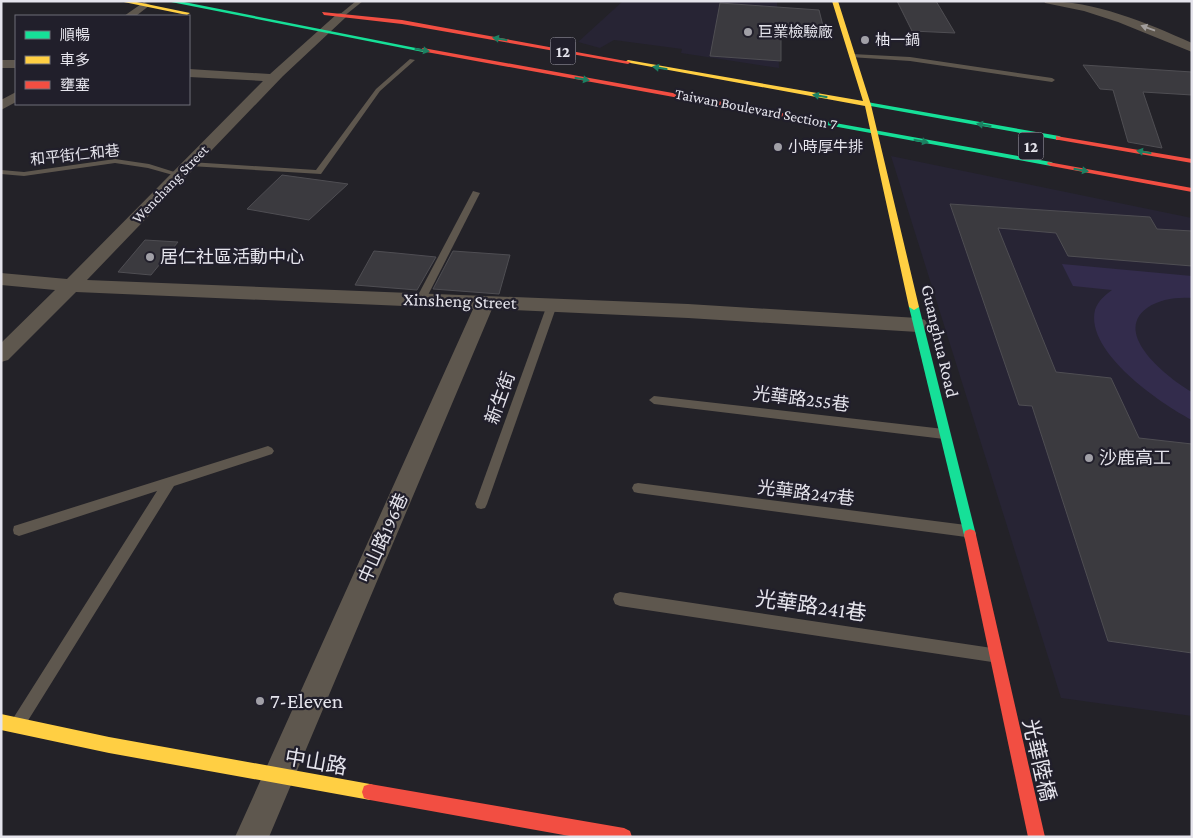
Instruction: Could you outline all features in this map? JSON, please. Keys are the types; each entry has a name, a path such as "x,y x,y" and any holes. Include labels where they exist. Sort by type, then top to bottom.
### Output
{"main road":[{"name":"Taiwan Boulevard Section 7","path":"122,1 329,26 388,31 494,50"},
{"name":"12","path":"169,1 329,26"},
{"name":"12","path":"213,1 329,26"},
{"name":"Guanghua Road","path":"835,1 868,105 918,325 969,532 1004,691"},
{"name":"Taiwan Boulevard Section 7","path":"314,11 351,48"},
{"name":"Taiwan Boulevard Section 7","path":"329,26 402,22 868,105 1192,160"},
{"name":"Taiwan Boulevard Section 7","path":"329,26 374,41 1192,190"},
{"path":"394,57 416,61"},
{"name":"Taiwan Boulevard Section 7","path":"871,118 906,111"},
{"name":"光華陸橋","path":"1004,691 1037,837"},
{"name":"中山路","path":"1,722 109,745 624,837"}],"street":[{"path":"1049,1 1111,14 1158,31 1192,48"},
{"path":"130,15 144,5"},
{"name":"Wenchang Street","path":"1,355 72,286 274,78 329,26"},
{"path":"1,64 15,64"},
{"path":"190,73 274,78"},
{"path":"1,106 15,97"},
{"name":"Xinsheng Street","path":"1,279 72,286 552,305 918,325"},
{"name":"中山路196巷","path":"252,837 486,302"}],"lane":[{"path":"329,26 360,1"},
{"path":"852,56 910,59 1052,80"},
{"name":"和平街仁和巷","path":"1,172 24,174 115,161 185,170 318,172 378,90 416,61"},
{"path":"421,299 476,193"},
{"name":"新生街","path":"481,504 552,305"},
{"name":"光華路255巷","path":"654,400 944,434"},
{"path":"19,530 268,451"},
{"path":"17,725 169,483"},
{"name":"光華路247巷","path":"638,488 969,532"},
{"name":"光華路241巷","path":"620,599 996,655"}],"shaded area":[{"path":"623,1 777,1 779,68 681,53 682,49 614,40 600,48 578,42"},
{"name":"沙鹿高工","path":"891,156 1192,218 1192,716 1061,698"},
{"path":"1062,264 1192,276 1192,298 1168,299 1157,302 1147,308 1138,319 1136,330 1139,343 1147,355 1170,377 1192,392 1192,420 1162,402 1128,375 1113,359 1102,343 1095,326 1095,310 1102,298 1112,290 1073,286"}],"building":[{"path":"897,1 936,1 955,33 912,31"},
{"name":"巨業檢驗廠","path":"720,3 819,10 826,38 781,36 781,61 710,56"},
{"path":"1083,65 1192,72 1192,95 1143,92 1162,148 1128,142 1113,90 1100,89"},
{"path":"282,175 348,184 309,220 247,209"},
{"path":"950,204 1150,217 1157,229 1192,231 1192,266 1068,256 1056,233 998,228 1056,372 1111,378 1139,438 1192,444 1192,653 1108,641 1032,406 1019,405"},
{"name":"居仁社區活動中心","path":"145,240 178,242 151,275 118,272"},
{"path":"374,251 436,257 417,290 355,285"},
{"path":"453,251 510,255 499,294 433,289"}],"traffic: fast":[{"path":"169,1 423,50"},
{"path":"867,104 1059,138"},
{"path":"816,121 1051,164"},
{"path":"914,307 970,535"}],"traffic: slow":[{"path":"122,1 187,13"},
{"path":"835,1 868,105 914,307"},
{"path":"628,62 867,104"},
{"path":"1,722 109,745 370,792"}],"traffic: jam":[{"path":"324,13 402,22 628,62"},
{"path":"423,50 816,121"},
{"path":"1059,138 1192,161"},
{"path":"1051,164 1192,190"},
{"path":"970,535 1037,837"},
{"path":"370,792 624,837"}],"place":[{"name":"巨業檢驗廠","path":"748,32"},
{"name":"柚一鍋","path":"865,40"},
{"name":"小時厚牛排","path":"778,147"},
{"name":"居仁社區活動中心","path":"150,257"},
{"name":"沙鹿高工","path":"1089,458"},
{"name":"7-Eleven","path":"260,701"}]}
